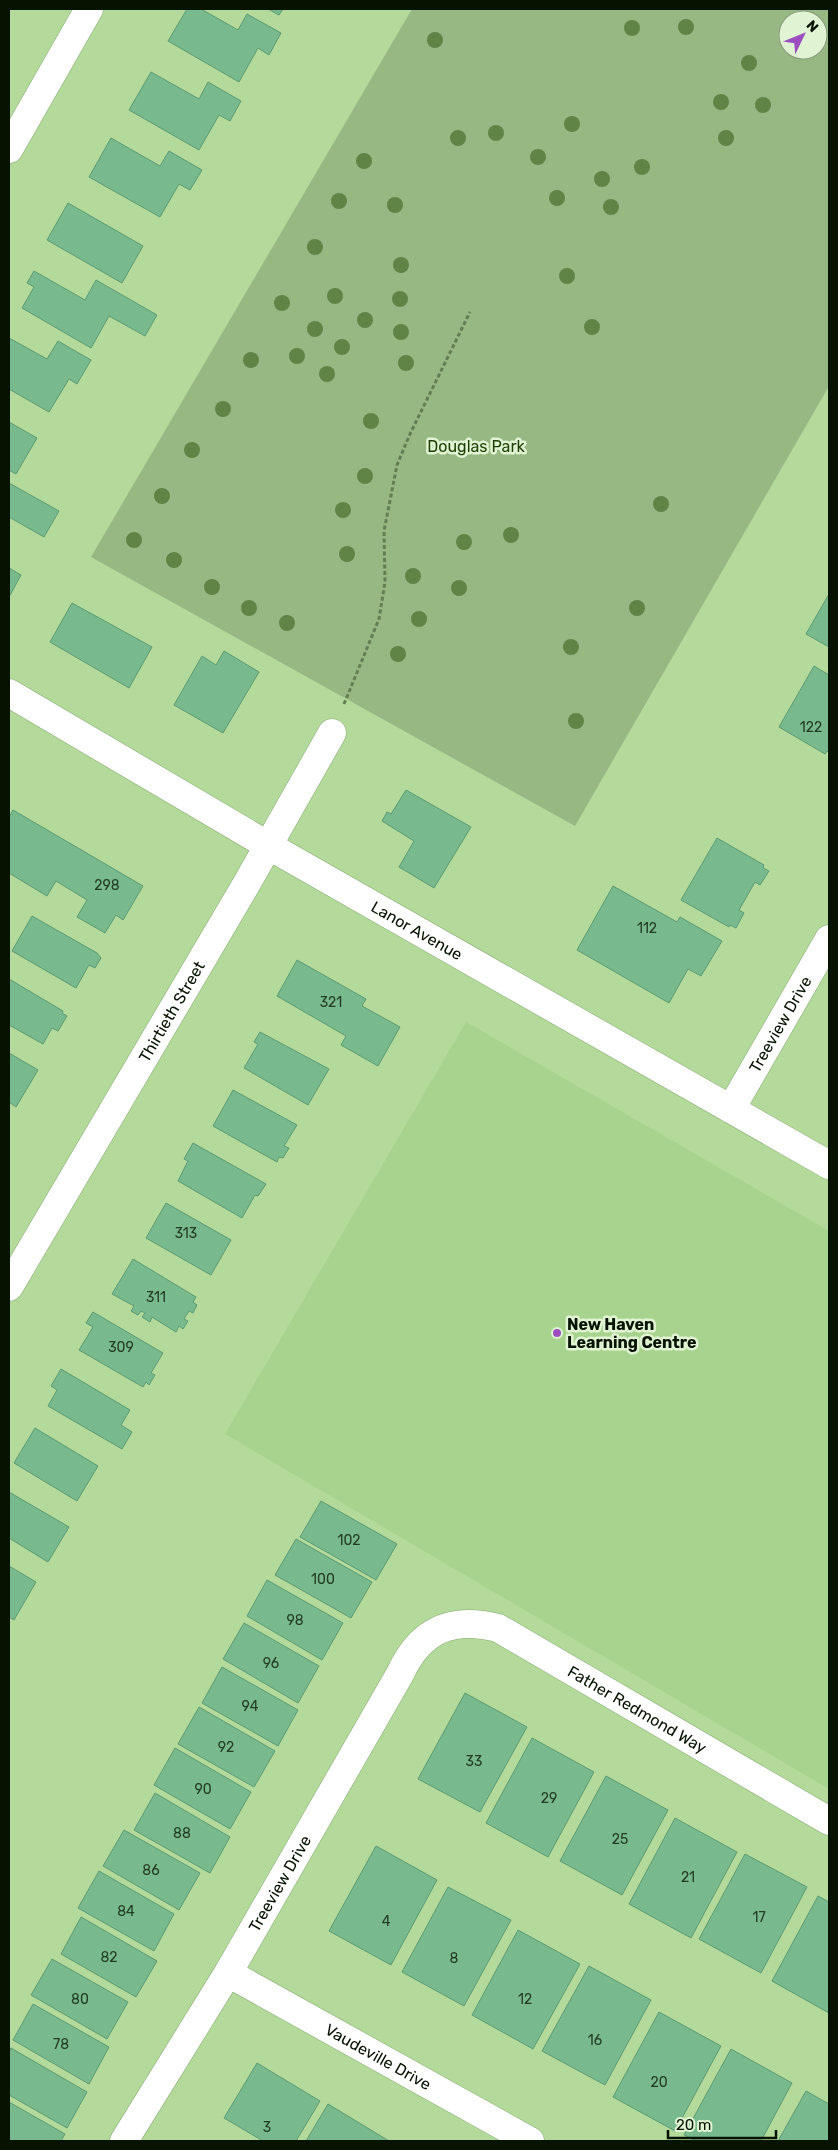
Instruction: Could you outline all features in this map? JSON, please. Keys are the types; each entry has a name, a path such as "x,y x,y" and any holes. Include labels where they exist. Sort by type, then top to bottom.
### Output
{"street":[{"path":"9,149 89,9"},
{"name":"Lanor Avenue","path":"9,693 268,846 829,1165"},
{"name":"Thirtieth Street","path":"9,1287 268,846 332,733"},
{"name":"Treeview Drive","path":"731,1109 829,939"},
{"name":"Father Redmond Way","path":"439,1629 458,1623 471,1623 498,1628 829,1821"},
{"name":"Treeview Drive","path":"124,2141 228,1973 409,1656 422,1640 439,1629"},
{"name":"Vaudeville Drive","path":"228,1973 530,2141"}],"path":[{"path":"332,733 379,619 385,582 384,531 397,465 410,434 470,312"}],"shaded area":[{"name":"New Haven Learning Centre","path":"466,1022 829,1231 829,1789 225,1434"}],"green space":[{"name":"Douglas Park","path":"412,9 829,9 829,386 575,826 91,557"}],"building":[{"path":"187,9 201,9 238,30 247,14 281,33 269,55 258,48 239,82 168,41"},
{"path":"268,9 283,9 279,15"},
{"path":"151,72 199,99 208,82 241,101 230,121 219,115 199,150 129,110"},
{"path":"111,138 160,166 169,151 202,170 190,190 179,184 160,217 89,177"},
{"path":"68,203 143,246 122,283 47,240"},
{"path":"34,271 85,300 96,280 157,315 145,336 109,316 91,348 22,308 34,287 27,283"},
{"path":"9,338 47,359 58,341 91,360 77,384 69,379 49,412 9,389"},
{"path":"9,422 37,438 16,474 9,470"},
{"path":"9,483 59,511 44,537 9,517"},
{"path":"9,568 21,575 9,597"},
{"path":"829,594 829,647 806,634"},
{"path":"72,603 152,647 129,688 50,642"},
{"path":"224,651 259,672 223,733 174,705 202,656 216,665"},
{"path":"814,666 829,675 829,753 827,751 825,754 779,727"},
{"path":"406,790 471,827 434,888 399,867 414,841 382,821 387,812 391,814"},
{"path":"13,810 143,886 123,920 116,915 105,933 77,917 87,900 56,881 47,896 9,873 9,817"},
{"path":"717,838 764,865 763,868 769,871 760,885 755,882 739,910 744,913 736,928 730,925 729,927 681,900"},
{"path":"613,886 677,922 680,917 722,941 701,976 688,969 669,1003 577,950"},
{"path":"32,916 97,953 101,958 95,968 89,965 76,988 12,951"},
{"path":"297,960 366,999 362,1006 400,1027 378,1066 341,1045 346,1036 277,996"},
{"path":"9,979 63,1011 62,1013 67,1016 58,1031 52,1028 43,1044 9,1025"},
{"path":"260,1032 329,1069 308,1105 244,1068 258,1044 254,1042"},
{"path":"9,1053 38,1070 16,1107 9,1102"},
{"path":"233,1090 297,1125 284,1146 289,1148 283,1158 279,1157 277,1162 213,1126"},
{"path":"193,1143 266,1184 258,1196 255,1195 242,1218 178,1181 188,1161 184,1159"},
{"path":"166,1203 231,1240 211,1275 146,1238"},
{"path":"133,1259 196,1297 193,1302 197,1305 193,1313 189,1311 184,1319 188,1321 183,1329 179,1326 176,1332 152,1317 150,1322 142,1317 145,1313 141,1311 138,1315 131,1311 134,1306 112,1294"},
{"path":"93,1312 163,1353 151,1373 155,1375 149,1385 146,1382 143,1387 79,1350 93,1327 86,1323"},
{"path":"61,1369 130,1410 121,1425 132,1432 122,1449 48,1406 57,1390 51,1386"},
{"path":"35,1428 98,1466 77,1501 14,1463"},
{"path":"9,1492 69,1527 48,1562 9,1538"},
{"path":"321,1501 397,1544 376,1580 300,1537"},
{"path":"296,1539 372,1582 351,1618 275,1575"},
{"path":"9,1566 36,1582 14,1620 9,1617"},
{"path":"267,1580 343,1623 322,1660 247,1616"},
{"path":"244,1623 319,1666 298,1703 223,1659"},
{"path":"222,1667 298,1710 278,1746 202,1703"},
{"path":"465,1693 527,1727 480,1812 418,1779"},
{"path":"199,1707 275,1751 254,1787 178,1744"},
{"path":"532,1738 594,1772 548,1857 486,1823"},
{"path":"175,1748 251,1792 230,1829 154,1785"},
{"path":"606,1776 668,1810 622,1895 560,1861"},
{"path":"155,1793 230,1837 210,1873 134,1830"},
{"path":"675,1818 737,1852 691,1938 629,1904"},
{"path":"124,1830 200,1873 179,1910 103,1866"},
{"path":"376,1846 437,1880 391,1965 329,1931"},
{"path":"745,1854 807,1887 761,1973 699,1939"},
{"path":"99,1871 174,1914 154,1951 78,1908"},
{"path":"448,1887 511,1920 464,2006 402,1972"},
{"path":"818,1896 829,1902 829,2013 772,1981"},
{"path":"81,1917 157,1961 136,1997 61,1954"},
{"path":"518,1930 580,1964 533,2049 472,2015"},
{"path":"52,1959 128,2002 107,2039 31,1995"},
{"path":"589,1966 651,2000 605,2085 542,2051"},
{"path":"33,2004 109,2047 89,2084 13,2040"},
{"path":"659,2012 721,2046 675,2131 613,2097"},
{"path":"11,2048 87,2092 67,2128 9,2095 9,2053"},
{"path":"731,2049 792,2083 761,2141 696,2141 684,2135"},
{"path":"257,2063 320,2101 296,2141 263,2141 224,2118"},
{"path":"806,2091 829,2104 829,2141 778,2141"},
{"path":"9,2102 65,2134 61,2141 9,2141"},
{"path":"328,2104 389,2141 306,2141"}],"place":[{"name":"New Haven Learning Centre","path":"557,1333"}]}
